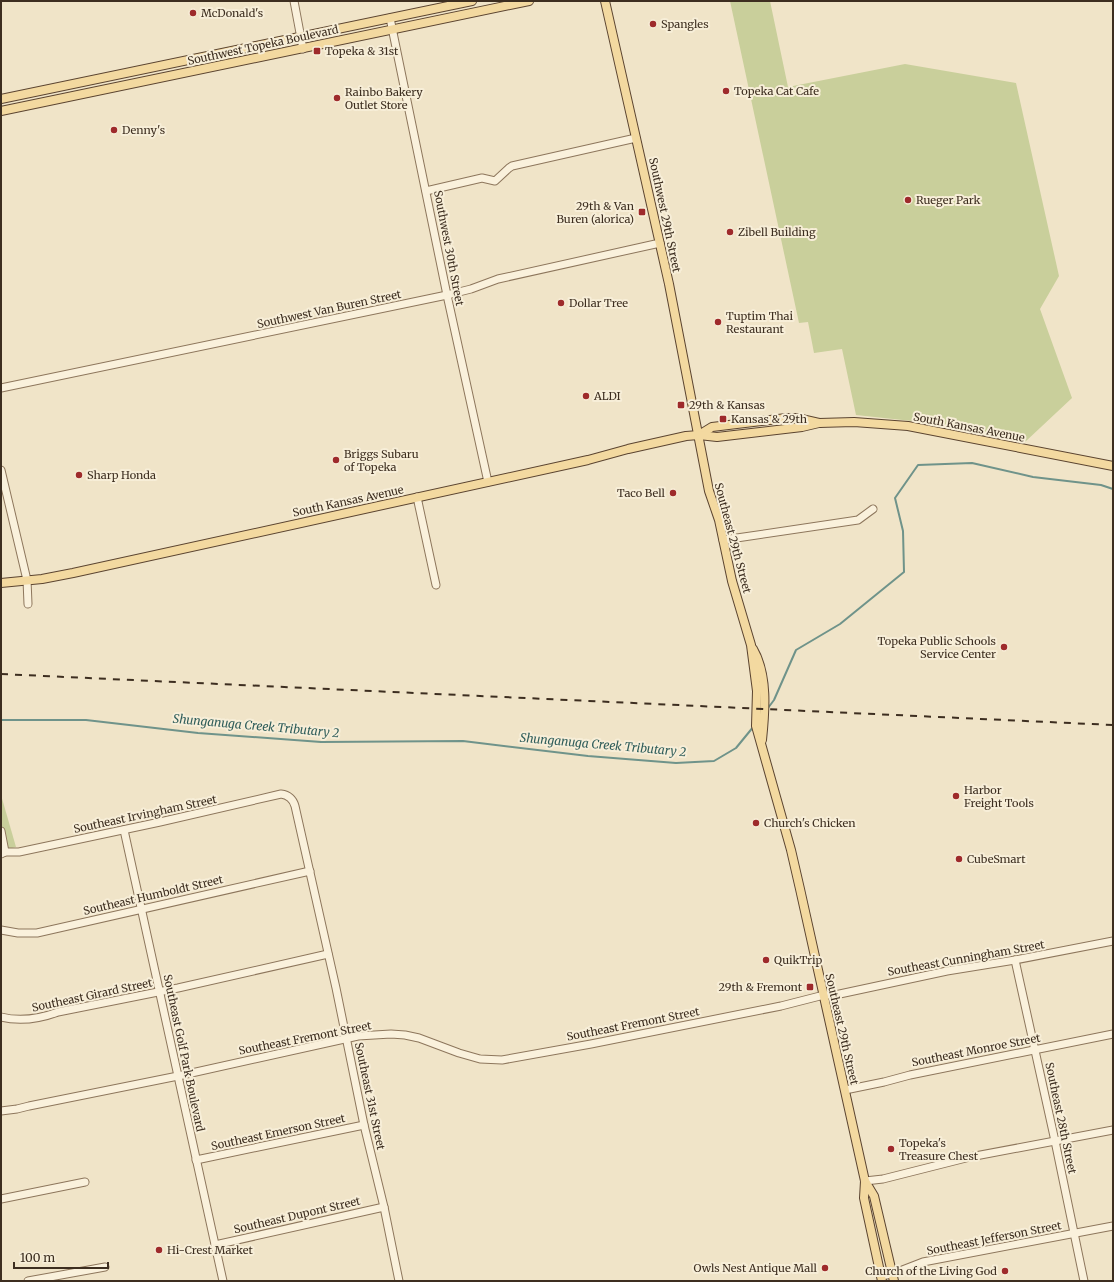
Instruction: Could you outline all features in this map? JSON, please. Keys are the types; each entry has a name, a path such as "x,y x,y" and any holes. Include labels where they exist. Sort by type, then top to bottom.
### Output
{"main road":[{"name":"Southwest Topeka Boulevard","path":"1,99 472,1"},
{"name":"Southwest Topeka Boulevard","path":"1,110 303,49 529,1"},
{"name":"Southwest 29th Street","path":"605,1 660,244 699,435"},
{"path":"138,70 140,82"},
{"path":"81,83 83,93"},
{"name":"South Kansas Avenue","path":"1,583 73,573 588,460 686,436 699,435 717,437 802,427 819,423 854,422 908,426 1113,466"},
{"name":"Southeast 29th Street","path":"699,435 709,491 716,512 732,580 751,645 757,691 756,726 791,850 824,995 865,1181 864,1198 881,1279"},
{"name":"Southeast 29th Street","path":"865,1181 874,1196 893,1277"}],"street":[{"path":"294,1 303,49"},
{"name":"Southwest 30th Street","path":"390,18 446,295 488,482"},
{"path":"426,191 482,178 496,181 512,166 636,138"},
{"name":"Southwest Van Buren Street","path":"1,388 446,295 470,289 498,279 660,244"},
{"path":"1,470 27,580 28,604"},
{"path":"417,497 436,585"},
{"path":"723,540 858,520 873,509"},
{"name":"Southeast Irvingham Street","path":"3,853 19,852 124,830 281,794 292,799"},
{"name":"Southeast 31st Street","path":"292,799 295,806 310,871 399,1281"},
{"name":"Southeast Golf Park Boulevard","path":"124,830 223,1281"},
{"path":"1,831 3,853"},
{"name":"Southeast Humboldt Street","path":"1,930 18,933 37,933 310,871"},
{"name":"Southeast Cunningham Street","path":"824,995 835,995 948,971 1113,941"},
{"name":"Southeast Girard Street","path":"1,1017 19,1019 39,1018 58,1012 159,992 328,954"},
{"name":"Southeast 28th Street","path":"1015,960 1036,1050 1084,1281"},
{"name":"Southeast Fremont Street","path":"1,1111 178,1076 370,1035 405,1035 419,1038 480,1059 502,1060 781,1006 824,995"},
{"name":"Southeast Monroe Street","path":"845,1090 910,1075 1113,1034"},
{"name":"Southeast Emerson Street","path":"196,1160 364,1125"},
{"path":"865,1181 883,1179 970,1157 1113,1130"},
{"path":"1,1199 85,1182"},
{"name":"Southeast Dupont Street","path":"215,1245 384,1207"},
{"name":"Southeast Jefferson Street","path":"881,1279 893,1277 923,1262 1113,1226"},
{"path":"28,1281 105,1267"}],"green space":[{"name":"Rueger Park","path":"730,1 770,1 788,87 905,64 1016,83 1059,276 1040,309 1072,398 1025,442 940,424 856,415 842,349 814,353 808,322 799,323"},
{"path":"1,795 16,847 1,851"}],"waterway":[{"name":"Shunganuga Creek Tributary 2","path":"768,708 774,700 796,650 840,624 904,572 903,531 895,498 918,465 972,463 1033,477 1101,485 1113,489"},
{"name":"Shunganuga Creek Tributary 2","path":"1,720 86,720 198,733 321,742 463,741 588,756 676,763 714,761 736,748 754,726"}],"railway":[{"path":"1,674 1113,725"}],"place":[{"name":"McDonald's","path":"193,13"},
{"name":"Spangles","path":"653,24"},
{"name":"Topeka & 31st","path":"317,51"},
{"name":"Topeka Cat Cafe","path":"726,91"},
{"name":"Rainbo Bakery Outlet Store","path":"337,98"},
{"name":"Denny's","path":"114,130"},
{"name":"Rueger Park","path":"908,200"},
{"name":"29th & Van Buren (alorica)","path":"642,212"},
{"name":"Zibell Building","path":"730,232"},
{"name":"Dollar Tree","path":"561,303"},
{"name":"Tuptim Thai Restaurant","path":"718,322"},
{"name":"ALDI","path":"586,396"},
{"name":"29th & Kansas","path":"681,405"},
{"name":"Kansas & 29th","path":"723,419"},
{"name":"Briggs Subaru of Topeka","path":"336,460"},
{"name":"Sharp Honda","path":"79,475"},
{"name":"Taco Bell","path":"673,493"},
{"name":"Topeka Public Schools Service Center","path":"1004,647"},
{"name":"Harbor Freight Tools","path":"956,796"},
{"name":"Church's Chicken","path":"756,823"},
{"name":"CubeSmart","path":"959,859"},
{"name":"QuikTrip","path":"766,960"},
{"name":"29th & Fremont","path":"810,987"},
{"name":"Topeka's Treasure Chest","path":"891,1149"},
{"name":"Hi-Crest Market","path":"159,1250"},
{"name":"Owls Nest Antique Mall","path":"825,1268"},
{"name":"Church of the Living God","path":"1005,1271"}]}
